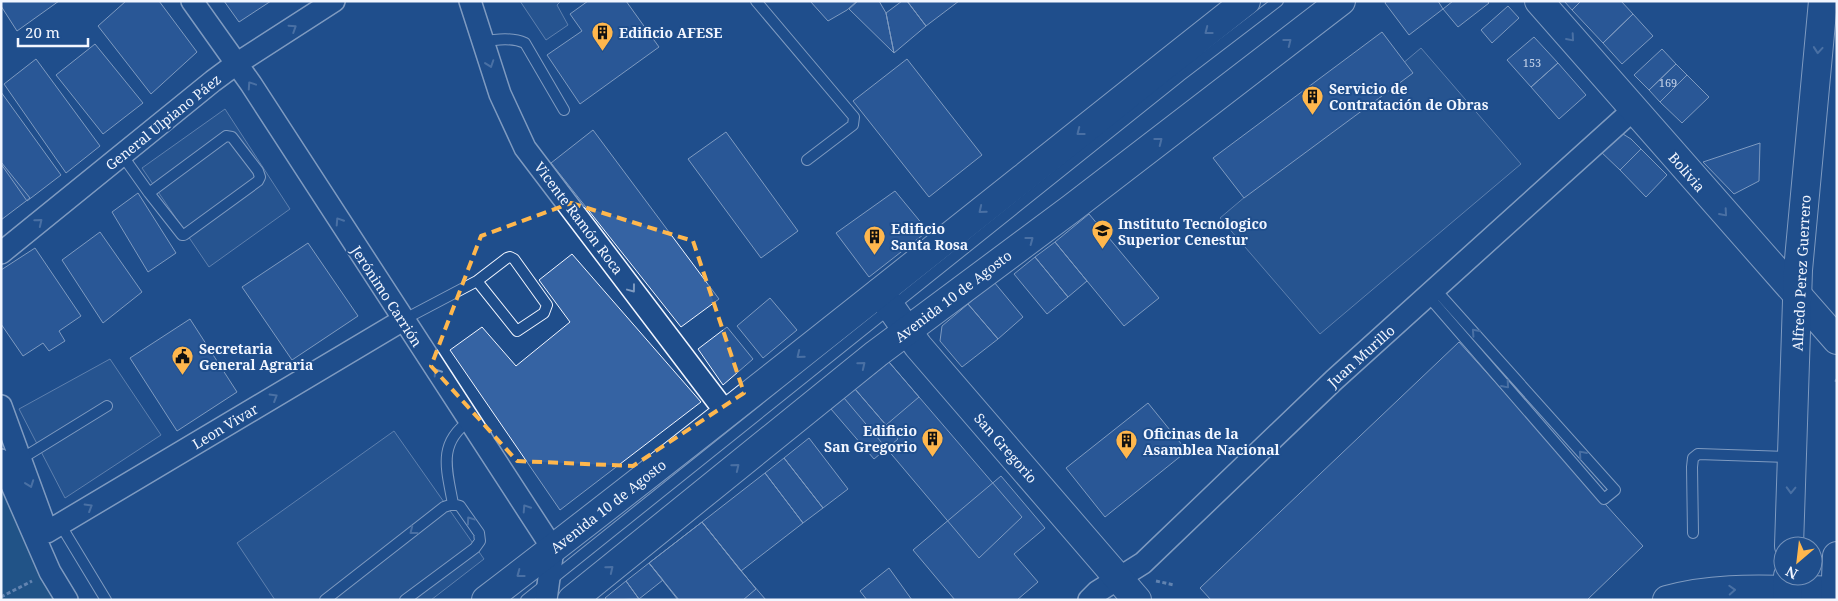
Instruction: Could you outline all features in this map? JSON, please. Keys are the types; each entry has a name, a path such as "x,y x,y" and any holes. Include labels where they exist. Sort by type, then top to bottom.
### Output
{"main road":[{"name":"Avenida 10 de Agosto","path":"486,600 727,414 885,300 1246,1"},
{"name":"Avenida 10 de Agosto","path":"572,600 876,354 1072,208 1341,1"},
{"name":"Bolivia","path":"1539,1 1798,298 1837,340"},
{"name":"Alfredo Perez Guerrero","path":"1789,536 1798,270 1823,1"},
{"name":"San Gregorio","path":"885,300 906,331 1138,600"},
{"path":"1667,600 1684,595 1718,591 1787,588 1836,594 1837,556"}],"street":[{"name":"Jerónimo Carrión","path":"192,1 236,64 553,549"},
{"name":"General Ulpiano Páez","path":"1,253 236,64 334,1"},
{"name":"Vicente Ramón Roca","path":"470,1 500,94 526,148 727,414"},
{"name":"Juan Murillo","path":"1089,600 1097,592 1143,562 1334,380 1633,110"},
{"name":"Leon Vivar","path":"54,528 403,320"},
{"path":"1,406 11,459 50,572 67,600"},
{"path":"11,459 54,528"},
{"path":"547,591 553,549"}],"lane":[{"path":"756,1 854,117 853,126 807,160"},
{"path":"526,600 547,591 885,300 1278,1"},
{"path":"482,42 518,39 525,43 564,110"},
{"path":"122,155 148,193 179,234 184,235 258,181 260,177 232,137 226,136 148,193"},
{"path":"403,320 477,281 510,257 514,259 547,305 547,309 544,314 517,331 477,281"},
{"path":"1432,292 1615,490 1604,499 1432,292"},
{"path":"11,459 107,406"},
{"path":"453,504 446,467 447,450 458,429 469,421"},
{"path":"1693,533 1692,467 1693,458 1698,454 1792,457"},
{"path":"325,600 444,507 453,504 460,506 479,533 480,541 475,548 404,600"},
{"path":"54,528 106,600"}],"path":[{"path":"1,597 50,572"}],"highlighted area":[{"path":"571,203 693,241 744,393 633,466 517,461 431,366 481,236"}],"shaded area":[{"path":"520,1 561,1 557,5 568,25 546,40"},
{"path":"1421,48 1521,164 1320,334 1220,218"},
{"path":"225,109 290,209 209,267 142,168"},
{"path":"110,359 161,435 65,498 19,409"},
{"path":"394,431 484,559 431,600 275,600 237,543"},
{"path":"1,475 67,600 1,600"}],"building":[{"path":"1,1 59,1 17,31 1,6"},
{"path":"126,1 159,1 197,52 151,94 98,26"},
{"path":"224,1 271,1 239,22"},
{"name":"Edificio AFESE","path":"588,1 626,1 659,47 580,104 547,55 582,31 570,14"},
{"path":"810,1 857,1 847,10 828,21"},
{"path":"858,1 879,1 886,13 894,53 849,9"},
{"path":"902,1 907,1 926,26 894,53 886,13"},
{"path":"907,1 959,1 926,26"},
{"path":"1386,1 1438,1 1443,9 1409,35 1385,3"},
{"path":"1453,1 1487,1 1489,3 1458,27 1443,9"},
{"path":"1564,1 1581,1 1572,10"},
{"path":"1581,1 1621,1 1633,14 1603,43 1572,10"},
{"path":"1508,6 1519,18 1492,43 1481,30"},
{"path":"1633,14 1653,36 1622,64 1603,43"},
{"name":"Servicio de Contratación de Obras","path":"1382,32 1413,73 1244,198 1213,158"},
{"path":"1534,37 1558,63 1531,87 1507,60"},
{"path":"95,44 143,103 103,134 56,75"},
{"path":"1662,49 1676,64 1649,90 1634,75"},
{"path":"36,59 100,146 66,173 4,84"},
{"path":"907,59 982,155 929,197 853,101"},
{"path":"1558,63 1586,95 1559,119 1531,87"},
{"path":"1676,64 1687,75 1660,102 1649,90"},
{"path":"1687,75 1709,97 1682,123 1660,102"},
{"path":"1,92 61,175 27,201 1,164"},
{"path":"593,130 719,299 681,327 551,163"},
{"path":"726,132 798,231 761,258 688,159"},
{"path":"1623,134 1641,149 1620,170 1599,150 1613,136"},
{"path":"1760,143 1759,181 1734,194 1703,162"},
{"path":"1641,149 1667,175 1646,197 1620,170"},
{"path":"1,162 30,198 1,220"},
{"name":"Edificio Santa Rosa","path":"895,191 928,231 869,277 836,233"},
{"path":"138,193 176,253 148,272 112,212"},
{"path":"1089,214 1159,298 1124,326 1055,242"},
{"path":"100,232 142,292 103,323 62,260"},
{"path":"1055,242 1087,281 1068,297 1035,257"},
{"path":"308,243 358,316 292,360 242,287"},
{"path":"35,248 81,316 59,331 65,341 49,351 43,343 23,356 1,324 1,270"},
{"path":"572,254 701,402 560,510 450,350 482,327 516,366 570,322 539,280"},
{"path":"1035,257 1068,297 1047,314 1014,274"},
{"path":"994,282 1023,317 998,339 968,304"},
{"path":"770,298 797,330 763,358 737,326"},
{"path":"968,304 998,339 962,367 940,341 942,326"},
{"name":"Secretaria General Agraria","path":"190,319 237,392 177,431 130,358"},
{"path":"727,327 753,359 723,385 698,349"},
{"path":"1459,342 1643,546 1587,600 1211,600 1200,588"},
{"path":"889,362 919,397 886,425 855,389"},
{"name":"Edificio San Gregorio","path":"889,362 1022,517 979,558 844,398"},
{"path":"855,389 898,439 874,459 831,409"},
{"name":"Oficinas de la Asamblea Nacional","path":"1148,403 1187,451 1105,517 1066,468"},
{"path":"809,438 848,489 823,508 784,458"},
{"path":"784,458 823,508 803,523 765,473"},
{"path":"765,473 803,523 741,571 702,522"},
{"path":"1001,476 1045,528 1014,554 1038,582 1017,600 955,600 913,550"},
{"path":"702,522 766,600 679,600 649,563"},
{"path":"702,522 756,589 743,600 678,600 649,563"},
{"path":"649,563 663,580 639,599 626,581"},
{"path":"889,568 912,600 867,600 860,591"},
{"path":"626,581 639,599 607,600 605,598"}],"place":[{"name":"Edificio AFESE","path":"603,51"},
{"name":"Servicio de Contratación de Obras","path":"1313,115"},
{"name":"Instituto Tecnologico Superior Cenestur","path":"1102,250"},
{"name":"Edificio Santa Rosa","path":"875,255"},
{"name":"Secretaria General Agraria","path":"183,375"},
{"name":"Edificio San Gregorio","path":"933,457"},
{"name":"Oficinas de la Asamblea Nacional","path":"1127,460"}]}
